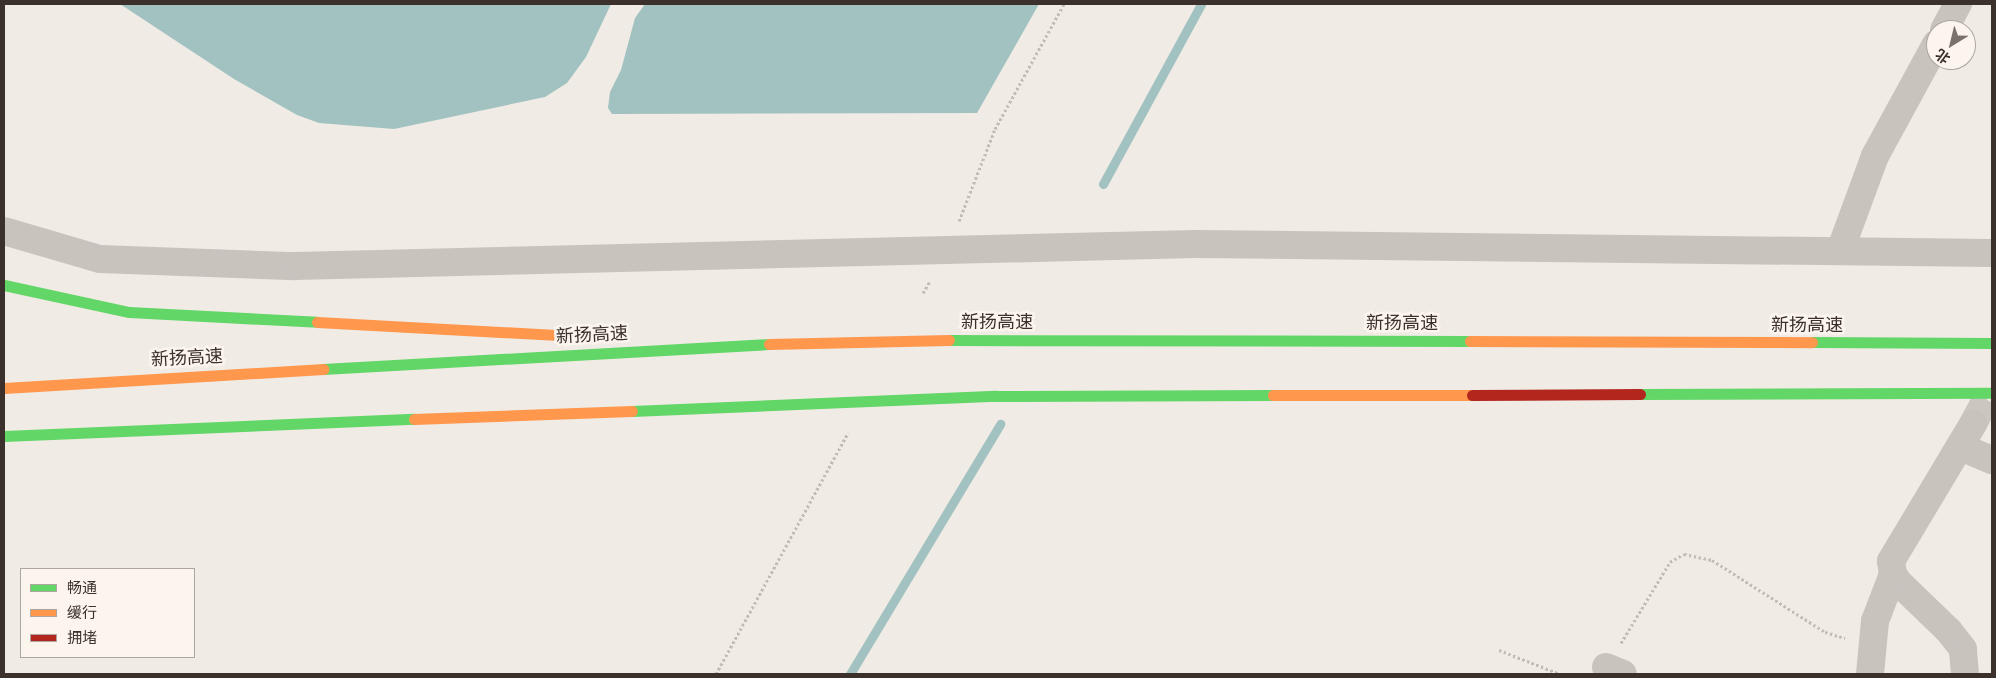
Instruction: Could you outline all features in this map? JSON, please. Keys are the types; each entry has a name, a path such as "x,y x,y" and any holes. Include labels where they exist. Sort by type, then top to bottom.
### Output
{"highway":[{"path":"4,285 129,312 608,338"},
{"path":"628,339 728,345"},
{"name":"新扬高速","path":"4,388 728,345 984,339 1992,343"},
{"path":"4,436 996,396 1992,393"}],"street":[{"path":"1949,20 1958,4"},
{"path":"1840,251 1875,156 1926,62"},
{"path":"4,231 100,259 296,266 1196,244 1992,253"},
{"path":"1870,674 1873,642 1881,600 1893,574 1892,561 1967,435 1992,460"},
{"path":"1893,574 1949,631 1963,648 1966,674"}],"path":[{"path":"947,250 995,130 1064,4"},
{"path":"716,674 848,433"},
{"path":"1615,671 1670,562 1684,554 1712,560 1825,632 1850,640 1873,642"},
{"path":"1499,650 1560,674"}],"water":[{"path":"120,4 611,4 586,57 567,83 545,97 394,129 319,123 297,115 234,79"},
{"path":"645,4 1039,4 977,113 612,114 608,108 610,92 621,70 635,18"}],"waterway":[{"path":"1103,184 1201,4"},
{"path":"850,674 1000,424"}],"tunnel":[{"path":"1973,424 1992,389"}],"traffic: fast":[{"path":"4,285 129,312 317,322"},
{"path":"949,340 1470,341"},
{"path":"1812,342 1992,343"},
{"path":"323,369 769,344"},
{"path":"1640,394 1992,393"},
{"path":"632,411 996,396 1273,395"},
{"path":"4,436 414,419"}],"traffic: slow":[{"path":"317,322 592,337"},
{"path":"769,344 949,340"},
{"path":"1470,341 1812,342"},
{"path":"4,388 323,369"},
{"path":"1273,395 1472,395"},
{"path":"414,419 632,411"}],"traffic: jam":[{"path":"1472,395 1640,394"}]}
